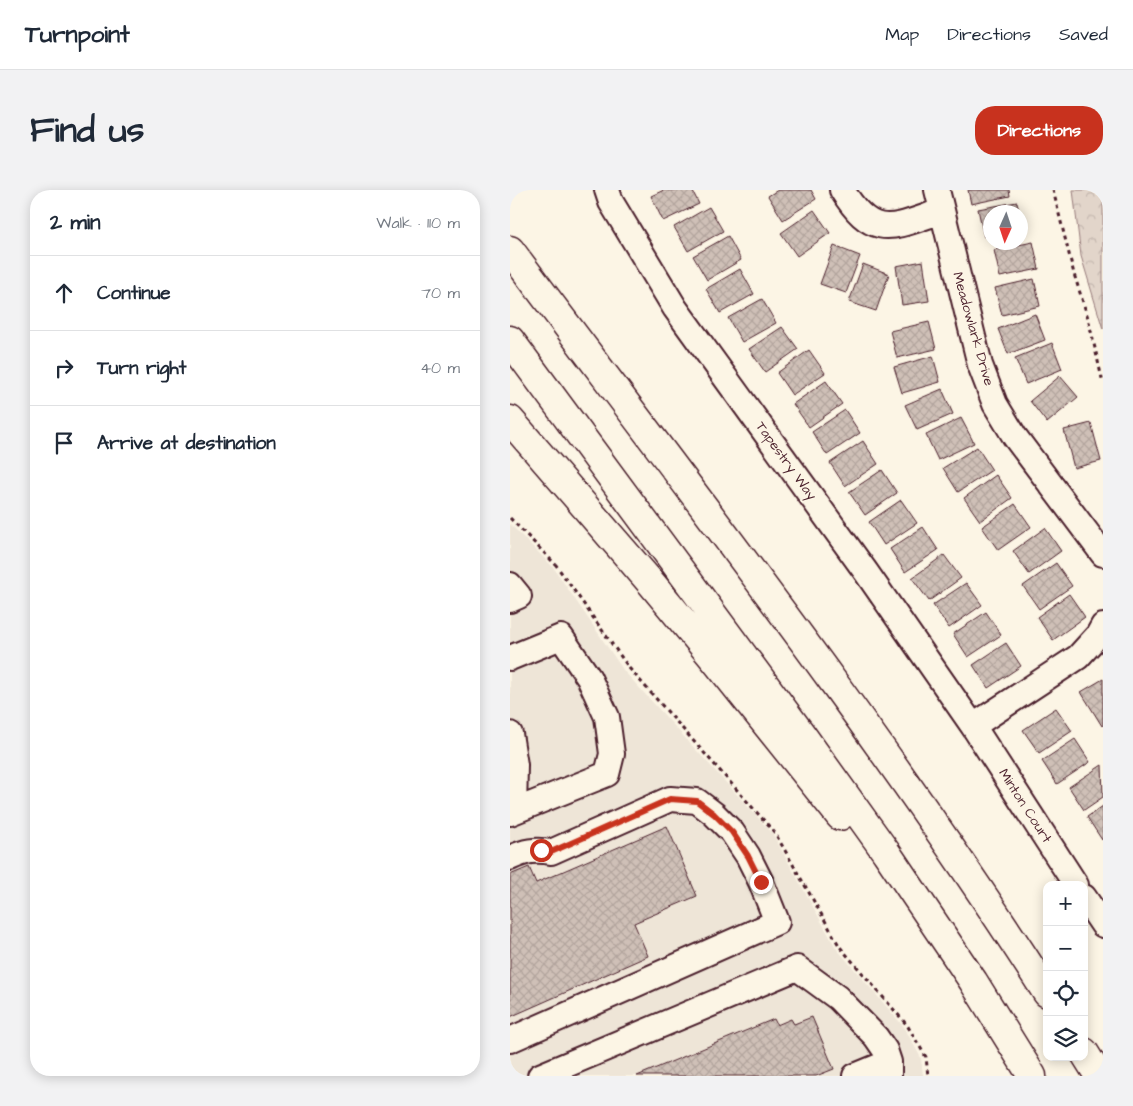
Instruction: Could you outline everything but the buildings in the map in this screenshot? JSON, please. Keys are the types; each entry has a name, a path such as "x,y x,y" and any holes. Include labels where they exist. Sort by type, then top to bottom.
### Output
{"highway":[{"path":"510,250 841,693 925,810 1043,987"},
{"path":"510,340 886,852 973,980 1032,1076"},
{"path":"510,420 652,584 973,980"},
{"path":"1088,1058 1099,1076"}],"street":[{"name":"Tapestry Way","path":"607,190 611,202 676,308 866,572 973,726"},
{"path":"842,190 863,218 879,226 896,226 939,200"},
{"name":"Meadowlark Drive","path":"939,200 980,365 995,404 1015,437 1103,554"},
{"path":"510,585 519,596 510,600"},
{"path":"973,726 1078,657 1098,635 1103,626"},
{"path":"510,658 561,637 589,678 606,716 612,754 607,774 512,812 515,765 510,734"},
{"name":"Minton Court","path":"973,726 1073,881"},
{"path":"510,858 526,851 541,850 551,852 670,799 697,801 714,814 732,832 761,882 777,922 510,1040"},
{"path":"1088,903 1103,926"},
{"path":"540,1076 797,968 838,998 876,1037 884,1050 889,1069 855,1076"}],"path":[{"path":"1053,190 1074,274 1088,318 1103,383"},
{"path":"510,518 556,565 629,668 775,833 840,947 908,1025 926,1057 928,1076"}],"shaded area":[{"path":"510,524 553,567 624,671 772,833 836,948 904,1027 921,1058 923,1076 510,1076"}],"green space":[{"path":"1073,190 1103,190 1103,329 1081,256"}],"route":[{"path":"541,850 551,852 670,799 697,801 714,814 732,832 748,856 761,882"}]}
